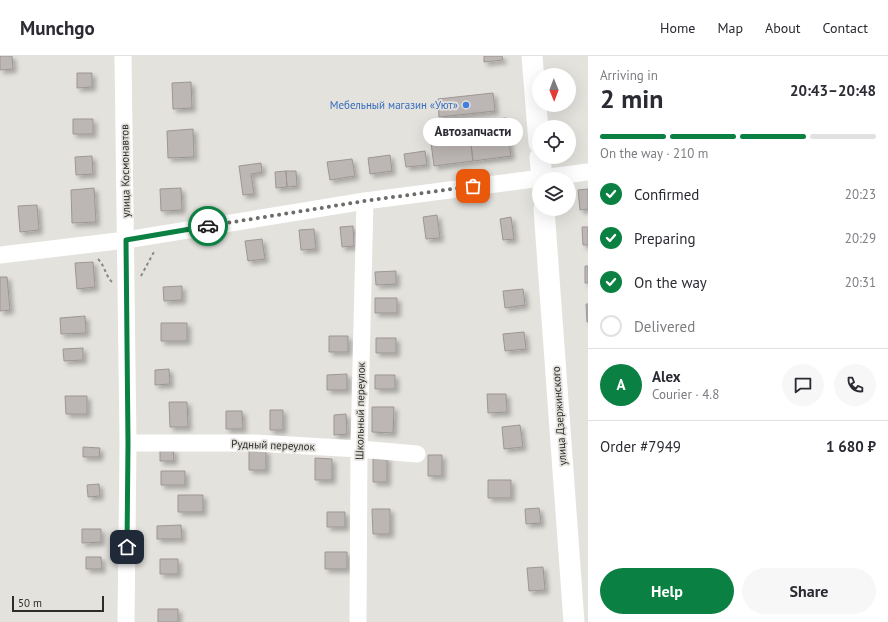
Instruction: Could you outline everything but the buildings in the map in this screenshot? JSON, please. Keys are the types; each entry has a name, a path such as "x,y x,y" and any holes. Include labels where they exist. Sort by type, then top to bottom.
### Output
{"main road":[{"path":"532,56 537,120"},
{"name":"улица Дзержинского","path":"545,216 574,622"}],"street":[{"name":"улица Космонавтов","path":"123,56 126,240 133,284 128,443 126,622"},
{"path":"576,174 588,172"},
{"path":"0,255 126,240 167,232 365,201 532,179"},
{"name":"Школьный переулок","path":"358,622 359,449 365,201"},
{"name":"Рудный переулок","path":"128,443 255,443 417,454"}],"path":[{"path":"98,258 102,263 108,278 118,288 133,284 167,232"}],"way so far":[{"path":"208,226 365,201 473,186"}],"place":[{"name":"Мебельный магазин «Уют»","path":"466,105"},
{"name":"Автозапчасти","path":"473,186"}],"route":[{"path":"127,547 128,443 126,240 208,226"}]}
